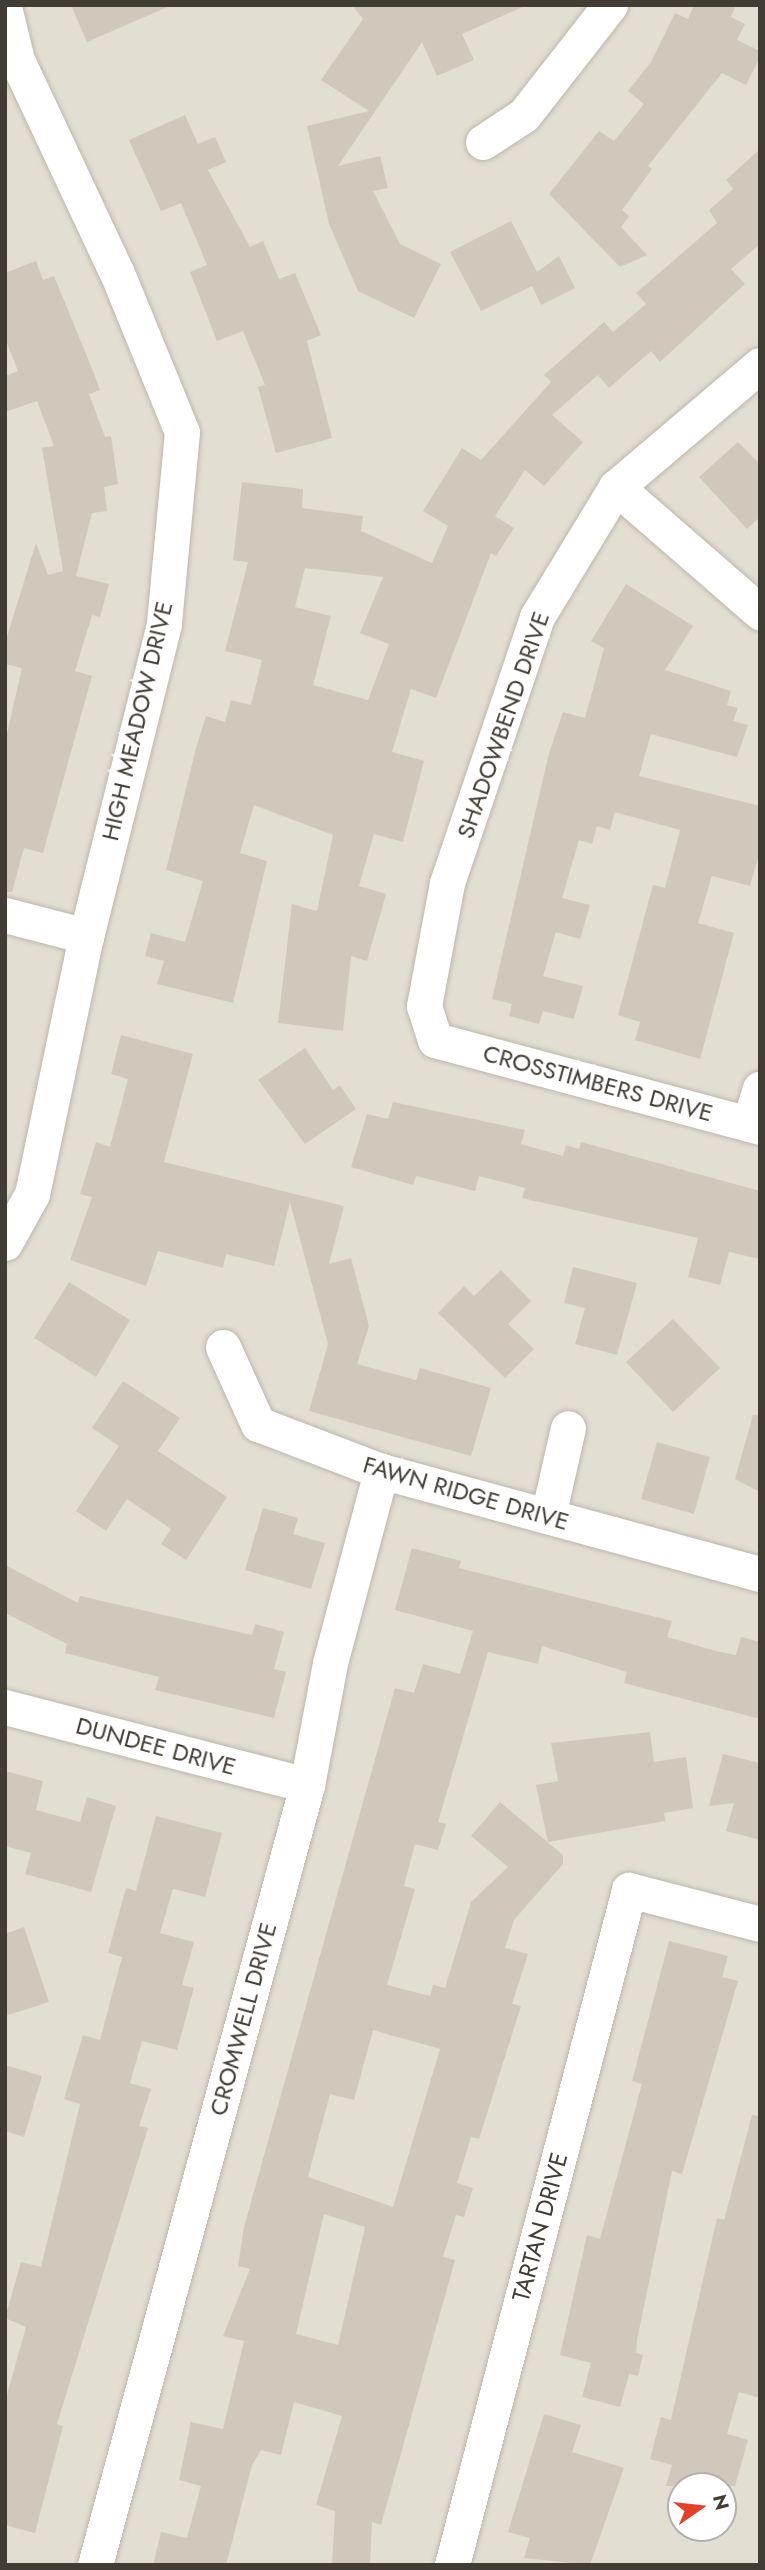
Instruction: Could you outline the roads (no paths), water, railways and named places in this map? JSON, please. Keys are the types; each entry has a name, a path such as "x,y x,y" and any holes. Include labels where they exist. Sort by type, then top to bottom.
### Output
{"street":[{"path":"483,142 524,115 610,5"},
{"name":"HIGH MEADOW DRIVE","path":"5,11 17,61 117,273 182,432 164,624 86,936 32,1194 5,1243"},
{"name":"SHADOWBEND DRIVE","path":"435,1040 424,1006 447,883 537,617 616,487 760,365"},
{"path":"616,487 760,612"},
{"path":"5,915 86,936"},
{"name":"CROSSTIMBERS DRIVE","path":"435,1040 755,1125"},
{"path":"755,1125 760,1089"},
{"name":"FAWN RIDGE DRIVE","path":"223,1347 258,1424 381,1471 760,1574"},
{"path":"548,1516 568,1428"},
{"name":"CROMWELL DRIVE","path":"95,2565 307,1785 330,1663 381,1471"},
{"name":"DUNDEE DRIVE","path":"5,1707 307,1785"},
{"name":"TARTAN DRIVE","path":"452,2565 629,1889 760,1924"}]}
